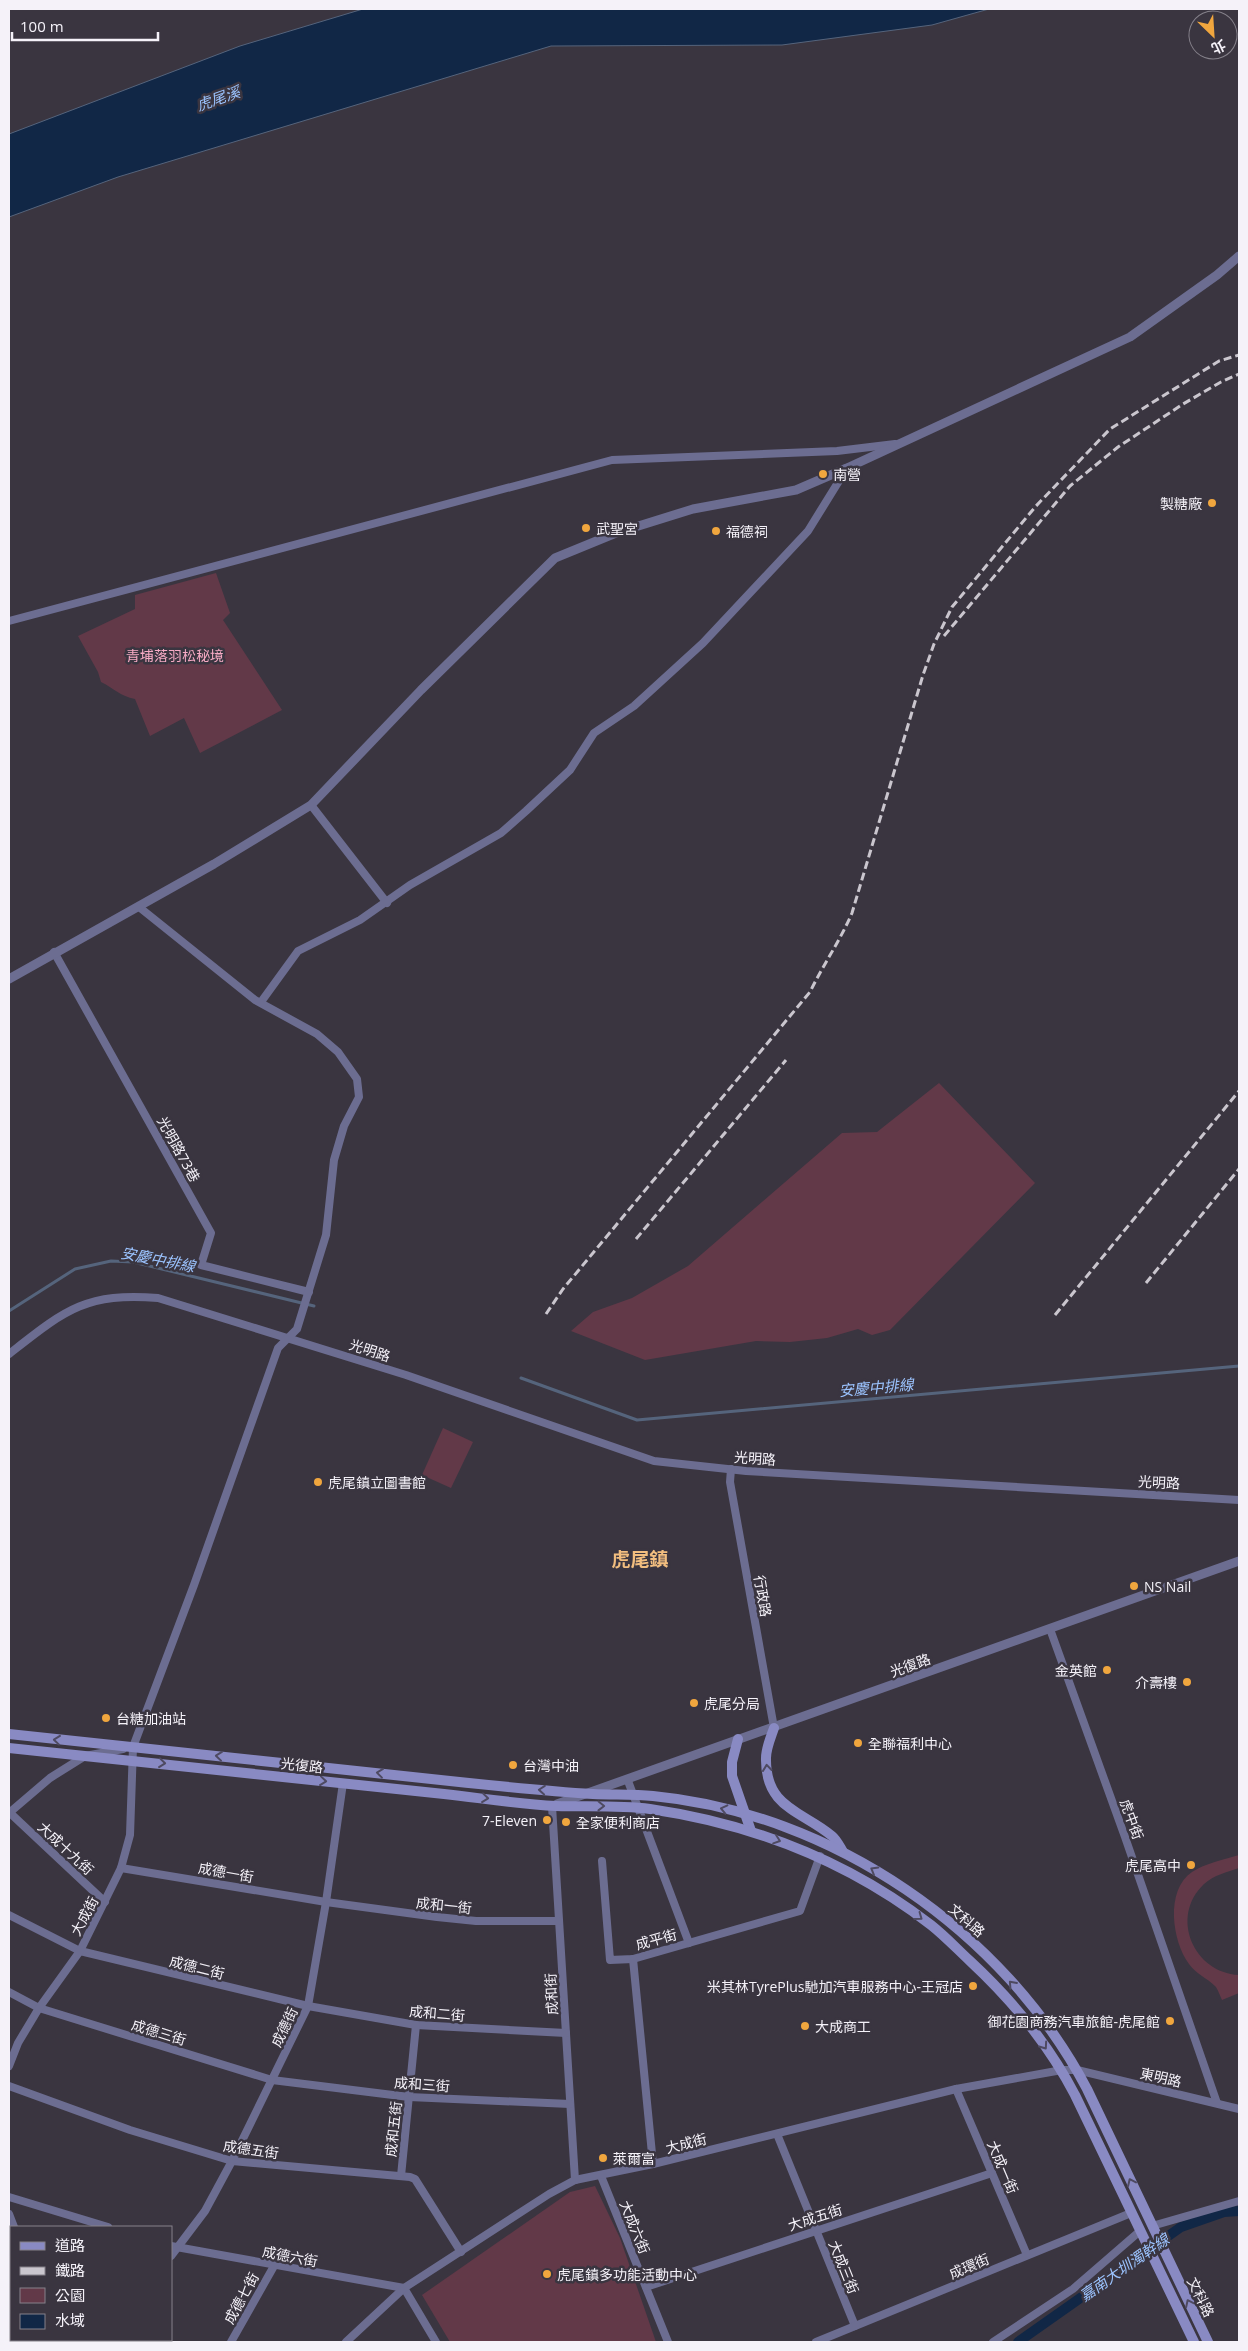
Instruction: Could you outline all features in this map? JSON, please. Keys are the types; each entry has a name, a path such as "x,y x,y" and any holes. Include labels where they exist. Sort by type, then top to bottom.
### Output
{"main road":[{"path":"774,1728 766,1756 768,1776 775,1794 792,1811 833,1837 843,1852"},
{"name":"光復路","path":"9,1734 448,1781 591,1794"},
{"path":"738,1739 732,1762 732,1776 751,1831"},
{"name":"光復路","path":"9,1748 552,1806"},
{"name":"文科路","path":"591,1794 659,1797 746,1814 796,1832 843,1852 911,1894 965,1935 1030,2004 1065,2049 1077,2070 1208,2342"},
{"name":"文科路","path":"552,1806 638,1808 701,1818 751,1831 820,1856 869,1883 933,1927 1001,1990 1062,2070 1194,2342"}],"street":[{"path":"9,979 54,952 139,907 311,805 421,690 554,558 616,533 693,508 796,490 847,468 1130,338 1217,275 1239,256"},
{"path":"9,621 298,546 612,460 837,451 899,444"},
{"path":"261,1002 298,951 360,920 387,903 410,885 501,833 570,770 594,733 634,706 704,643 808,530 847,468"},
{"path":"311,805 387,903"},
{"path":"133,1760 133,1747 194,1585 278,1348 297,1329 326,1235 334,1160 344,1126 359,1097 357,1079 338,1052 317,1034 261,1002 139,907"},
{"name":"光明路73巷","path":"54,952 211,1233 201,1265 309,1292"},
{"name":"光明路","path":"9,1354 70,1309 98,1299 127,1295 158,1298 397,1372 654,1461 731,1469 1239,1500"},
{"name":"行政路","path":"731,1469 730,1482 774,1728"},
{"name":"光復路","path":"552,1806 591,1794 738,1739 774,1728 1239,1561"},
{"name":"虎中街","path":"1050,1629 1125,1837 1217,2103"},
{"path":"9,1812 50,1778 85,1756 133,1747"},
{"name":"大成街","path":"9,2066 18,2043 39,2008 80,1950 121,1868 130,1835 133,1760"},
{"path":"628,1780 689,1943"},
{"name":"成德街","path":"174,2246 205,2211 232,2161 308,2006 326,1902 343,1783"},
{"name":"成和街","path":"552,1806 575,2180"},
{"name":"大成十九街","path":"9,1812 105,1902"},
{"name":"成平街","path":"653,2164 633,1958 800,1911 820,1856"},
{"path":"602,1861 610,1960 633,1958"},
{"name":"成德一街","path":"121,1868 326,1902"},
{"name":"成和一街","path":"326,1902 476,1921 559,1921"},
{"name":"成德二街","path":"9,1915 80,1950 308,2006"},
{"name":"成德三街","path":"9,1992 39,2008 272,2080"},
{"name":"成和二街","path":"308,2006 416,2025 566,2033"},
{"name":"成和五街","path":"401,2176 416,2025"},
{"name":"大成街","path":"346,2342 404,2288 550,2194 575,2180 653,2164 956,2089 1062,2070 1077,2070"},
{"name":"東明路","path":"1077,2070 1239,2109"},
{"name":"成和三街","path":"272,2080 409,2097 570,2104"},
{"name":"成德五街","path":"9,2086 130,2130 232,2161 401,2176 415,2179 461,2252"},
{"name":"大成一街","path":"956,2089 1027,2255"},
{"name":"大成三街","path":"777,2134 855,2326"},
{"name":"大成五街","path":"646,2287 992,2173"},
{"name":"大成六街","path":"601,2176 668,2342"},
{"path":"9,2197 105,2226"},
{"path":"1152,2226 1239,2201"},
{"name":"成環街","path":"816,2342 1131,2213"},
{"path":"9,2214 14,2226"},
{"path":"994,2342 1073,2289 1140,2231"},
{"name":"成德六街","path":"174,2246 274,2266 404,2288"},
{"name":"成德七街","path":"231,2342 274,2266"},
{"path":"404,2288 436,2342"}],"green space":[{"name":"青埔落羽松秘境","path":"216,573 230,613 223,620 282,710 200,753 184,718 150,736 135,699 121,694 101,682 98,672 78,636 135,609 135,595"},
{"path":"939,1083 1035,1183 890,1330 872,1335 858,1329 827,1338 790,1342 756,1341 645,1360 571,1331 593,1312 632,1298 688,1266 842,1133 877,1132"},
{"path":"443,1428 473,1442 451,1488 422,1475"},
{"path":"1239,1855 1239,1868 1216,1876 1204,1884 1194,1897 1188,1912 1188,1927 1192,1941 1199,1954 1210,1965 1223,1972 1239,1975 1239,1993 1222,2000 1215,1986 1189,1964 1183,1954 1175,1930 1175,1903 1183,1880 1192,1872 1208,1864"},
{"path":"595,2186 620,2238 656,2342 450,2342 422,2295 570,2192"}],"water":[{"name":"虎尾溪","path":"363,9 989,9 932,25 782,45 551,46 118,177 9,217 9,134 240,46"}],"waterway":[{"name":"安慶中排線","path":"9,1311 75,1269 111,1261 133,1262 314,1306"},
{"name":"安慶中排線","path":"521,1378 637,1420 1239,1366"},
{"name":"嘉南大圳濁幹線","path":"1018,2342 1181,2227 1224,2212 1239,2211"}],"railway":[{"path":"546,1314 563,1289 810,992 852,913 923,675 934,644 952,607 1036,506 1110,429 1219,361 1239,355"},
{"path":"944,636 1070,486 1118,447 1183,404 1239,374"},
{"path":"636,1239 786,1060"},
{"path":"1055,1315 1239,1091"},
{"path":"1146,1283 1239,1169"}],"place":[{"name":"南營","path":"823,474"},
{"name":"製糖廠","path":"1212,503"},
{"name":"武聖宮","path":"586,528"},
{"name":"福德祠","path":"716,531"},
{"name":"虎尾鎮立圖書館","path":"318,1482"},
{"name":"NS Nail","path":"1134,1586"},
{"name":"金英館","path":"1107,1670"},
{"name":"介壽樓","path":"1187,1682"},
{"name":"虎尾分局","path":"694,1703"},
{"name":"台糖加油站","path":"106,1718"},
{"name":"全聯福利中心","path":"858,1743"},
{"name":"台灣中油","path":"513,1765"},
{"name":"7-Eleven","path":"547,1820"},
{"name":"全家便利商店","path":"566,1822"},
{"name":"虎尾高中","path":"1191,1865"},
{"name":"米其林TyrePlus馳加汽車服務中心-王冠店","path":"973,1986"},
{"name":"御花園商務汽車旅館-虎尾館","path":"1170,2021"},
{"name":"大成商工","path":"805,2026"},
{"name":"萊爾富","path":"603,2158"},
{"name":"虎尾鎮多功能活動中心","path":"547,2274"}],"district":[{"name":"虎尾鎮","path":"640,1559"}]}
